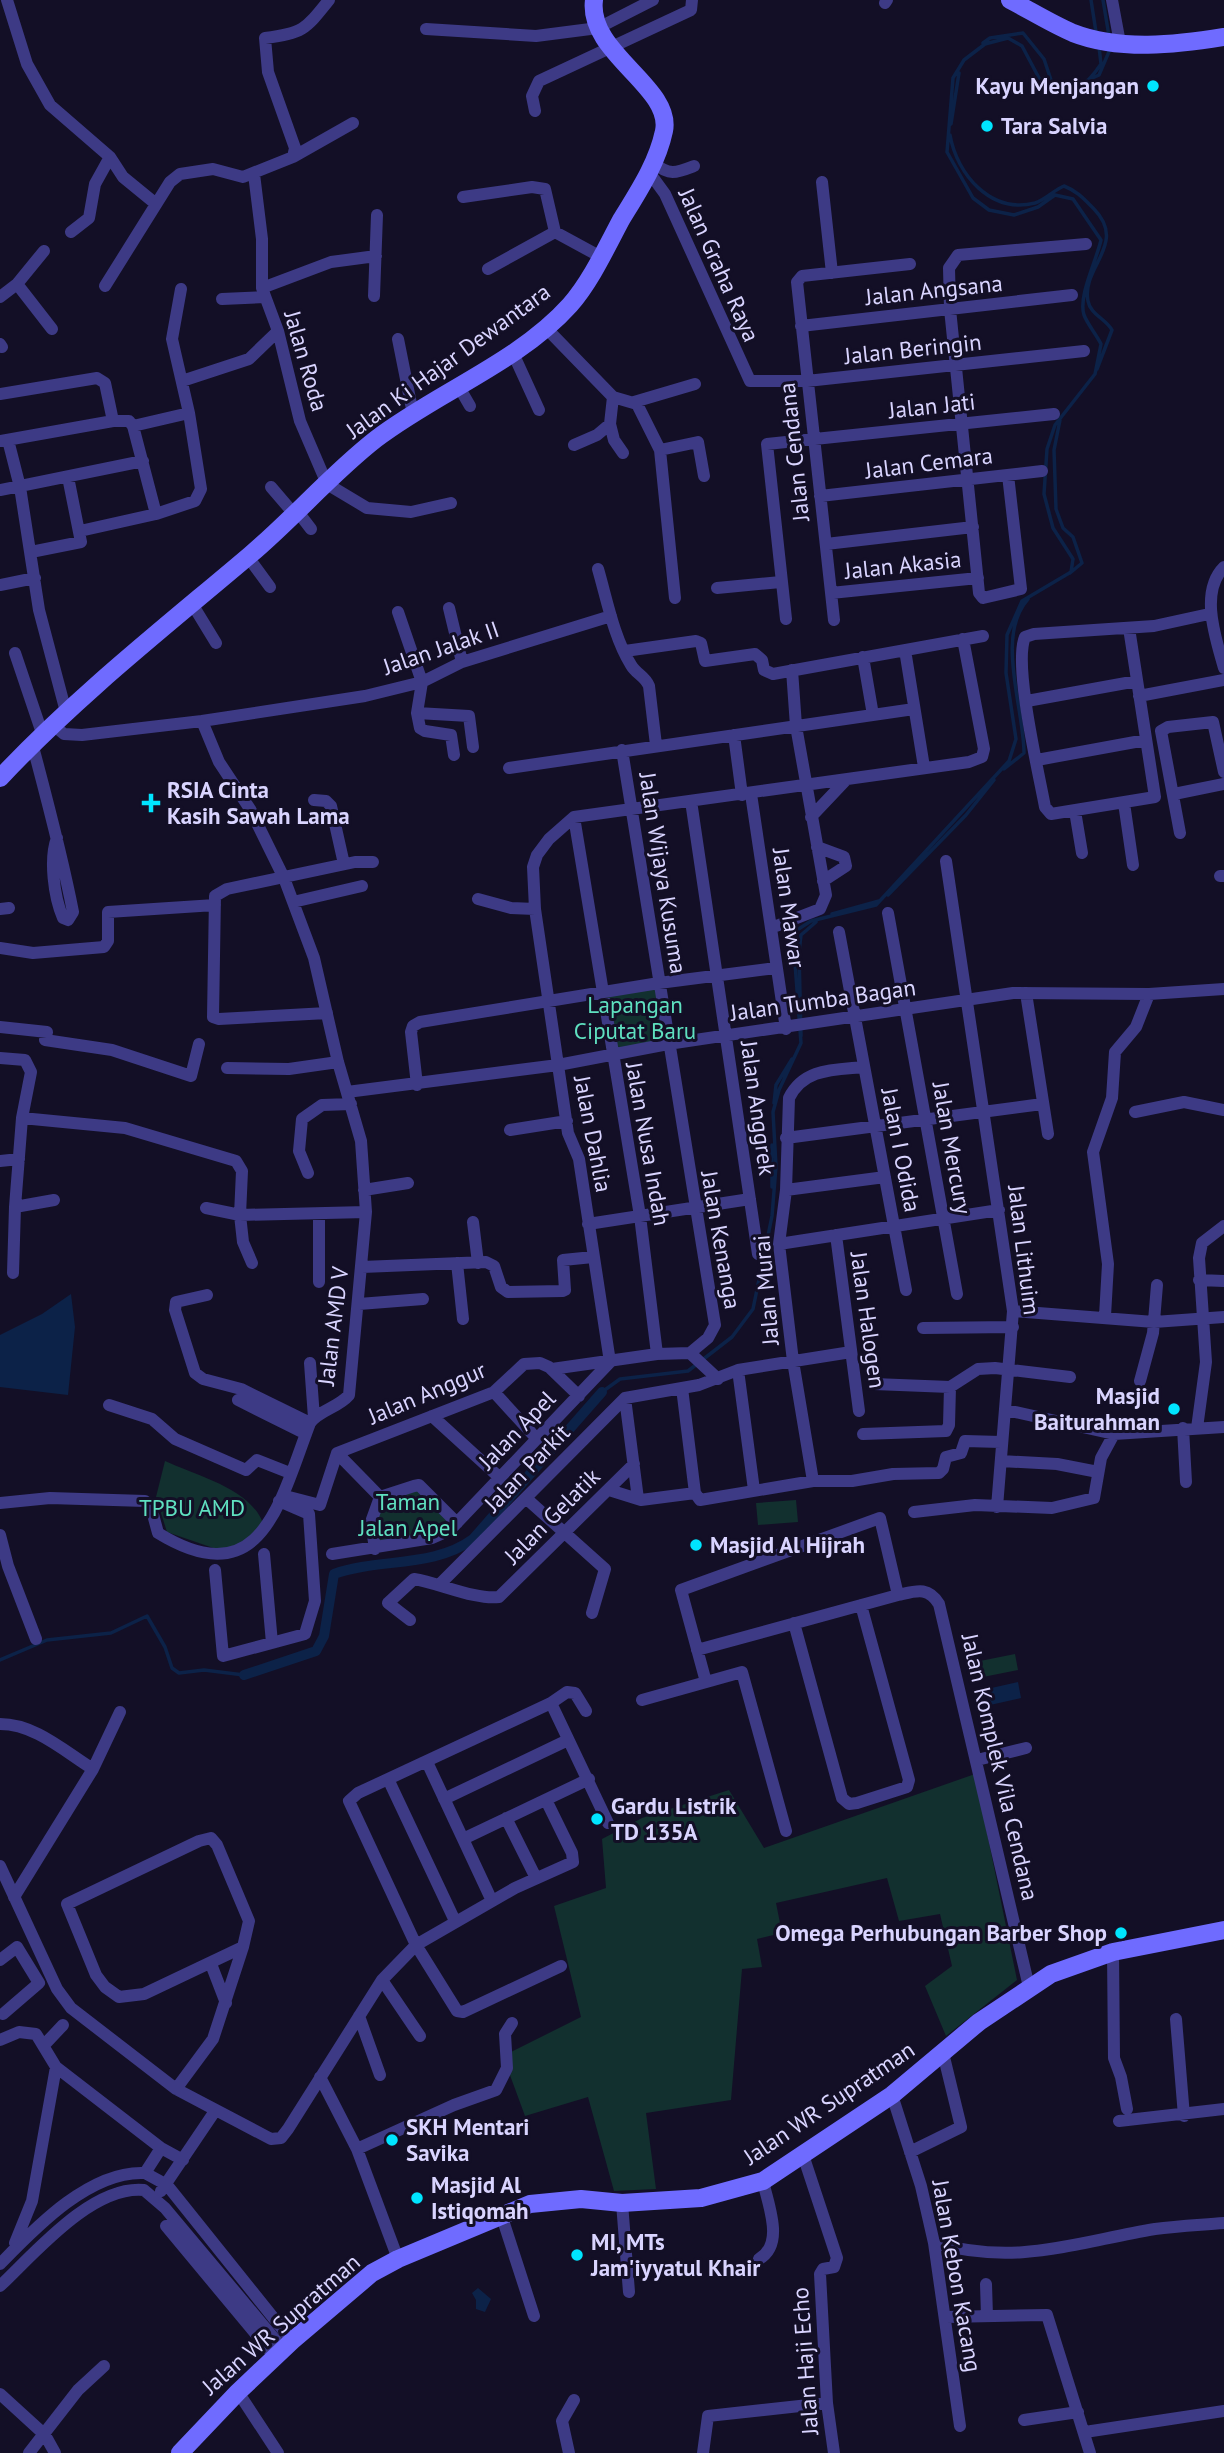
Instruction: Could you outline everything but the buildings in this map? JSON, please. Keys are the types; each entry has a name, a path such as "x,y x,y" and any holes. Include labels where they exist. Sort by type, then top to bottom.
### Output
{"main road":[{"name":"Jalan Ki Hajar Dewantara","path":"0,778 42,733 191,602 221,587 248,557 375,440 546,328 571,304 652,167 665,128 663,115 655,100 611,49 598,27 594,0"},
{"path":"1010,0 1070,32 1110,41 1173,44 1224,37"},
{"name":"Jalan WR Supratman","path":"180,2453 237,2392 283,2349 372,2273 398,2259 530,2204 581,2199 622,2203 701,2199 763,2180 892,2095 979,2022 1029,1987 1062,1969 1113,1952 1224,1930"}],"street":[{"path":"7,0 27,64 50,105 110,156 123,177 156,204"},
{"path":"293,157 295,148 268,72 265,37 296,34 310,23 328,0"},
{"path":"426,29 527,37 598,27 653,0"},
{"path":"535,111 532,96 539,81 691,10 692,0"},
{"path":"1110,41 1112,0"},
{"path":"105,286 170,182 180,174 212,169 243,177 254,174 293,157 354,123"},
{"path":"71,232 89,218 95,184 110,156"},
{"path":"652,167 673,174 694,166"},
{"name":"Jalan Graha Raya","path":"652,167 747,378"},
{"path":"254,174 262,239 264,293"},
{"path":"822,182 832,273 910,264"},
{"path":"463,197 532,187 545,189 555,232 601,257"},
{"path":"374,296 377,215"},
{"path":"488,269 555,232"},
{"path":"1008,475 1021,589 983,598 978,578 950,309 949,268 958,255 1086,244"},
{"path":"0,297 17,284 44,251"},
{"path":"222,299 264,293 331,262 376,256"},
{"name":"Jalan Cendana","path":"832,273 802,276 798,279 834,620"},
{"path":"17,284 52,329"},
{"path":"80,531 156,514 195,501 201,493 189,413 172,339 181,289"},
{"name":"Jalan Roda","path":"264,293 278,331 300,421 327,484"},
{"name":"Jalan Angsana","path":"801,326 1072,295"},
{"path":"546,328 613,397 634,402 695,384"},
{"path":"182,381 249,359 278,331"},
{"path":"398,339 413,414"},
{"path":"512,351 539,410"},
{"name":"Jalan Beringin","path":"747,378 755,383 807,381 1084,351"},
{"path":"0,394 97,378 104,383 113,421"},
{"path":"459,387 470,406"},
{"path":"613,397 610,424 614,440 623,453"},
{"path":"634,402 660,450 675,598"},
{"path":"133,426 189,413"},
{"name":"Jalan Jati","path":"781,582 765,449 770,443 1054,414"},
{"path":"66,712 39,610 20,486 2,441 126,420 133,426 156,514"},
{"path":"574,445 597,435 610,424"},
{"path":"660,450 698,442 704,475"},
{"path":"0,491 143,461"},
{"name":"Jalan Cemara","path":"820,496 1042,471"},
{"path":"31,552 79,543 80,531 68,477"},
{"path":"327,484 367,508 411,512 451,503"},
{"path":"271,487 311,529"},
{"path":"825,544 973,527"},
{"path":"248,557 270,587"},
{"path":"1224,567 1218,576 1209,614 1224,668"},
{"path":"598,569 625,651 632,667 649,686 656,746"},
{"path":"0,585 35,578"},
{"name":"Jalan Akasia","path":"831,593 978,578"},
{"path":"717,588 781,582 786,619"},
{"path":"191,602 216,643"},
{"path":"449,608 461,662"},
{"path":"398,612 422,682 417,713 422,730 451,735 454,755"},
{"path":"1129,628 1155,797 1056,814 1047,811 1027,701 1022,647 1026,637 1034,634 1129,628 1209,614"},
{"name":"Jalan Jalak II","path":"42,733 82,735 202,722 262,710 365,696 422,682 461,662 611,615"},
{"path":"625,651 696,641 701,643 705,661 755,654 768,673 983,636"},
{"path":"574,817 969,762 983,754 963,639"},
{"path":"905,650 924,767"},
{"path":"15,653 42,733 57,838 73,912 71,918 65,920 60,908 54,860 57,838"},
{"path":"863,657 873,715"},
{"path":"771,928 820,909 826,895 796,726 792,670"},
{"path":"1139,696 1224,680"},
{"path":"1027,701 1137,681"},
{"path":"509,768 914,709"},
{"path":"417,713 469,716 473,747"},
{"name":"Jalan AMD V","path":"202,722 219,762 250,809 284,878 314,958 338,1062 361,1141 366,1212 349,1395 341,1405 310,1425"},
{"path":"1180,833 1163,729 1213,722 1224,772"},
{"name":"Jalan Mawar","path":"734,735 747,794 776,968 791,1028"},
{"path":"1037,760 1146,740"},
{"name":"Jalan Wijaya Kusuma","path":"622,750 668,1044"},
{"path":"811,817 846,780"},
{"path":"1174,794 1224,784"},
{"path":"314,800 326,802 331,806 344,864"},
{"name":"Jalan Anggrek","path":"691,802 758,1254"},
{"path":"1124,803 1133,865"},
{"path":"1074,811 1082,853"},
{"name":"Jalan Dahlia","path":"574,817 537,855 534,872 535,909 567,1121 579,1158 610,1362"},
{"name":"Jalan Nusa Indah","path":"574,817 640,1216 657,1354"},
{"path":"817,847 844,857 846,866 824,881"},
{"name":"Jalan Lithuim","path":"946,861 968,999 981,1113 999,1210 1013,1311 997,1507"},
{"path":"327,1013 219,1019 213,1017 215,896 228,889 344,864 373,862"},
{"path":"293,902 362,886"},
{"path":"478,899 511,908 535,909"},
{"path":"0,948 33,953 104,947 108,941 108,912 215,905"},
{"name":"Jalan Mercury","path":"888,913 957,1294"},
{"name":"Jalan I Odida","path":"839,932 906,1290"},
{"path":"417,1085 411,1032 416,1024 659,983 776,968"},
{"name":"Jalan Tumba Bagan","path":"308,1173 299,1151 302,1119 322,1105 349,1098 417,1085 558,1065 611,1053 791,1028 968,999 1026,993 1149,994 1224,989"},
{"path":"1026,993 1048,1134"},
{"path":"1105,1316 1108,1264 1093,1152 1112,1098 1115,1052 1136,1027 1149,994"},
{"path":"0,1027 47,1032 45,1040 112,1050 191,1076 199,1044"},
{"name":"Jalan Kenanga","path":"668,1044 715,1325 693,1356"},
{"path":"0,1058 25,1060 31,1072 22,1118 13,1273"},
{"path":"228,1068 289,1069 338,1062"},
{"name":"Jalan Murai","path":"813,1481 793,1362 779,1244 786,1190 789,1098 808,1075 864,1067"},
{"path":"1135,1112 1184,1102 1224,1110"},
{"path":"786,1138 1042,1104"},
{"path":"22,1118 125,1129 236,1161 242,1171 240,1215 243,1242 251,1263"},
{"path":"510,1130 567,1121"},
{"path":"0,1161 19,1159"},
{"path":"786,1190 885,1177"},
{"path":"364,1190 408,1183"},
{"path":"588,1224 750,1199"},
{"path":"15,1207 54,1200"},
{"path":"206,1208 240,1215 366,1212"},
{"path":"779,1244 999,1210"},
{"path":"319,1214 319,1282"},
{"path":"473,1222 478,1263"},
{"path":"1197,1428 1206,1362 1200,1320 1202,1243 1224,1226"},
{"name":"Jalan Halogen","path":"836,1235 859,1411"},
{"path":"362,1267 492,1264 501,1287 518,1293 563,1291 563,1260 593,1257"},
{"path":"457,1263 463,1319"},
{"path":"1199,1280 1224,1281"},
{"path":"1140,1381 1154,1322 1157,1285"},
{"path":"207,1295 176,1302 175,1310 195,1373 203,1379 241,1389 310,1425"},
{"path":"359,1304 423,1299"},
{"path":"1013,1311 1105,1316 1154,1322 1224,1317"},
{"path":"923,1328 1013,1327"},
{"path":"638,1499 625,1398 682,1388 713,1375 851,1352"},
{"path":"610,1362 657,1354 693,1356 713,1375"},
{"name":"Jalan Anggur","path":"337,1453 494,1392 524,1364 540,1363 552,1369 610,1362"},
{"name":"Jalan Apel","path":"332,1555 440,1535 457,1523 610,1362"},
{"path":"0,1503 50,1498 145,1501 151,1507 158,1533 197,1552 214,1556 233,1553 256,1539 271,1523 310,1425 310,1363"},
{"path":"874,1384 950,1387 978,1369 1010,1368 1046,1376 1070,1377"},
{"path":"552,1369 579,1396"},
{"path":"738,1370 754,1490"},
{"path":"863,1434 946,1431 949,1425 950,1387"},
{"path":"682,1388 696,1496"},
{"path":"494,1392 537,1439"},
{"name":"Jalan Parkit","path":"441,1583 528,1500 625,1398"},
{"path":"238,1400 310,1425"},
{"path":"108,1405 152,1419 175,1439 246,1470 257,1460 290,1473"},
{"path":"1006,1410 1114,1434 1224,1427"},
{"path":"432,1416 499,1477"},
{"path":"1183,1428 1186,1482"},
{"path":"914,1512 957,1506 1052,1508 1094,1498 1098,1472 1114,1434"},
{"path":"609,1490 638,1499 696,1496 813,1481 852,1481 893,1474 939,1473 946,1457 961,1454 965,1441 1001,1442"},
{"path":"281,1498 320,1505 337,1453 380,1497"},
{"path":"1001,1461 1057,1464 1098,1472"},
{"name":"Jalan Gelatik","path":"441,1583 489,1598 499,1597 566,1534 634,1464"},
{"path":"380,1497 419,1485 457,1523"},
{"path":"375,1549 371,1522 380,1497"},
{"path":"215,1570 223,1656 305,1634 316,1601 309,1514 281,1498"},
{"path":"528,1500 605,1569 592,1613"},
{"path":"706,1682 681,1590 880,1518 898,1595"},
{"path":"0,1535 4,1566 36,1639"},
{"path":"264,1554 272,1643"},
{"path":"410,1620 388,1603 414,1579 441,1583"},
{"name":"Jalan Komplek Vila Cendana","path":"697,1650 898,1595 926,1591 939,1604 1029,1987"},
{"path":"794,1623 842,1798 846,1803 858,1802 907,1787 909,1780 861,1605"},
{"path":"642,1700 742,1672 786,1831"},
{"path":"561,1966 459,2012 416,1945 349,1801 358,1793 389,1781 572,1691 586,1711"},
{"path":"551,1703 589,1779 607,1823"},
{"path":"16,1900 24,1881 93,1769 120,1712"},
{"path":"0,1724 22,1726 33,1731 93,1769"},
{"path":"444,1799 568,1740"},
{"path":"977,1760 1026,1748"},
{"path":"427,1762 492,1901"},
{"path":"463,1839 589,1779"},
{"path":"389,1781 455,1921"},
{"path":"0,1866 57,1989 71,2008 176,2089 271,2139 281,2138 383,1980 416,1945 492,1901 574,1860 545,1800"},
{"path":"506,1818 536,1878"},
{"path":"176,2089 213,2039 226,2004 243,1947 249,1921 217,1845 211,1838 199,1841 67,1904 96,1975 105,1987 119,1997 144,1994 243,1947"},
{"path":"8,1881 24,1881"},
{"path":"0,1960 17,1947 39,1983 3,2014"},
{"path":"1113,1952 1114,2058 1127,2109"},
{"path":"27,1963 40,1953"},
{"path":"211,1964 226,2004"},
{"path":"383,1980 419,2036"},
{"path":"359,2016 380,2074"},
{"path":"1176,2019 1184,2116"},
{"path":"357,2149 454,2105 496,2090 507,2068 505,2034 512,2023"},
{"path":"45,2044 63,2025"},
{"path":"0,2040 19,2032 33,2033 45,2044 56,2067 161,2148 183,2160"},
{"path":"910,2152 961,2127 943,2053"},
{"path":"12,2251 32,2201 56,2067"},
{"path":"320,2077 357,2149 398,2259"},
{"name":"Jalan Kebon Kacang","path":"892,2095 934,2243 960,2426"},
{"path":"1119,2121 1184,2116 1224,2109"},
{"path":"154,2199 167,2185 215,2110"},
{"path":"145,2173 161,2148"},
{"name":"Jalan Haji Echo","path":"803,2155 837,2258 834,2267 823,2269 820,2274 827,2403 834,2453"},
{"path":"0,2264 49,2214 105,2183 145,2173 167,2185 283,2349"},
{"path":"759,2259 769,2253 774,2242 763,2180"},
{"path":"0,2286 73,2217 129,2190 144,2190 283,2349"},
{"path":"32,2201 49,2214"},
{"path":"622,2203 629,2292"},
{"path":"501,2214 534,2316"},
{"path":"934,2243 993,2254 1038,2253 1157,2229 1224,2222"},
{"path":"166,2226 283,2349"},
{"path":"986,2284 987,2316"},
{"path":"946,2317 1047,2315 1090,2453"},
{"path":"29,2453 78,2390 104,2366"},
{"path":"237,2392 278,2453"},
{"path":"0,2394 45,2435 55,2453"},
{"path":"563,2452 562,2421 574,2400"},
{"path":"703,2453 708,2416 827,2403"},
{"path":"1085,2432 1224,2411"},
{"path":"1024,2420 1078,2412"}],"green space":[{"name":"Lapangan Ciputat Baru","path":"656,986 665,1042 614,1050 606,995"},
{"name":"TPBU AMD","path":"165,1461 236,1493 258,1513 264,1526 243,1543 222,1551 167,1532 156,1497"},
{"name":"Taman Jalan Apel","path":"414,1486 457,1523 422,1539 375,1549 380,1497"},
{"path":"796,1500 798,1522 758,1525 756,1503"},
{"path":"1015,1654 1018,1670 983,1677 980,1661"},
{"path":"975,1774 1017,1980 946,2036 925,1986 952,1966 940,1914 899,1921 887,1878 776,1903 782,1933 757,1939 762,1967 742,1969 731,2100 646,2113 656,2189 614,2191 588,2097 525,2116 503,2056 581,2017 554,1906 606,1888 602,1839 642,1818 729,1790 764,1848"}],"water":[{"path":"71,1294 75,1327 68,1395 0,1387 0,1335 42,1314"},
{"path":"1018,1682 1021,1698 990,1705 987,1689"},
{"path":"478,2288 491,2299 485,2312 476,2309 476,2300 472,2293"}],"waterway":[{"path":"1091,0 1096,32"},
{"path":"1103,0 1109,36"},
{"path":"983,43 990,38 1023,33 1044,59 1051,80 1064,91 1099,75 1111,47"},
{"path":"602,1392 620,1379 688,1371 732,1337 753,1309 772,1216 776,1166 773,1112 779,1090 801,1043 794,950 797,930 811,921 876,905 1009,761 1016,739 1006,673 1007,635 1022,601 1071,572 1073,559 1053,528 1044,494 1047,449 1055,425 1095,374 1101,344 1084,315 1083,298 1101,240 1073,199 1055,195 1038,207 1014,215 989,210 973,198 947,152 953,78 964,60 985,44 1008,38 1022,46 1047,93 1064,93 1078,88 1096,71 1101,64 1099,47"},
{"path":"951,124 959,73"},
{"path":"950,135 954,150 968,177 991,197 1004,203 1035,203 1064,186 1084,199 1103,222 1105,245 1091,277 1088,301 1089,306 1112,330 1097,369"},
{"path":"1060,420 1054,450 1056,509 1063,528 1073,537 1082,563 1070,573"},
{"path":"1004,769 1024,753 1012,652 1013,632 1018,614 1028,599"},
{"path":"888,895 966,815 994,780"},
{"path":"832,914 879,901"},
{"path":"801,1036 801,935 816,922"},
{"path":"774,1103 776,1085 792,1059"},
{"path":"772,1145 772,1187"},
{"path":"768,1236 769,1256"},
{"path":"244,1675 316,1651 324,1636 334,1574 351,1569 423,1559 458,1548 473,1539 602,1392"},
{"path":"0,1660 47,1640 111,1633 147,1616 165,1647 172,1668 179,1673 204,1670 244,1675"}],"place":[{"name":"Kayu Menjangan","path":"1153,86"},
{"name":"Tara Salvia","path":"987,126"},
{"name":"RSIA Cinta Kasih Sawah Lama","path":"151,803"},
{"name":"Masjid Baiturahman","path":"1174,1409"},
{"name":"Masjid Al Hijrah","path":"696,1545"},
{"name":"Gardu Listrik TD 135A","path":"597,1819"},
{"name":"Omega Perhubungan Barber Shop","path":"1121,1933"},
{"name":"SKH Mentari Savika","path":"392,2140"},
{"name":"Masjid Al Istiqomah","path":"417,2198"},
{"name":"MI, MTs Jam'iyyatul Khair","path":"577,2255"}]}
